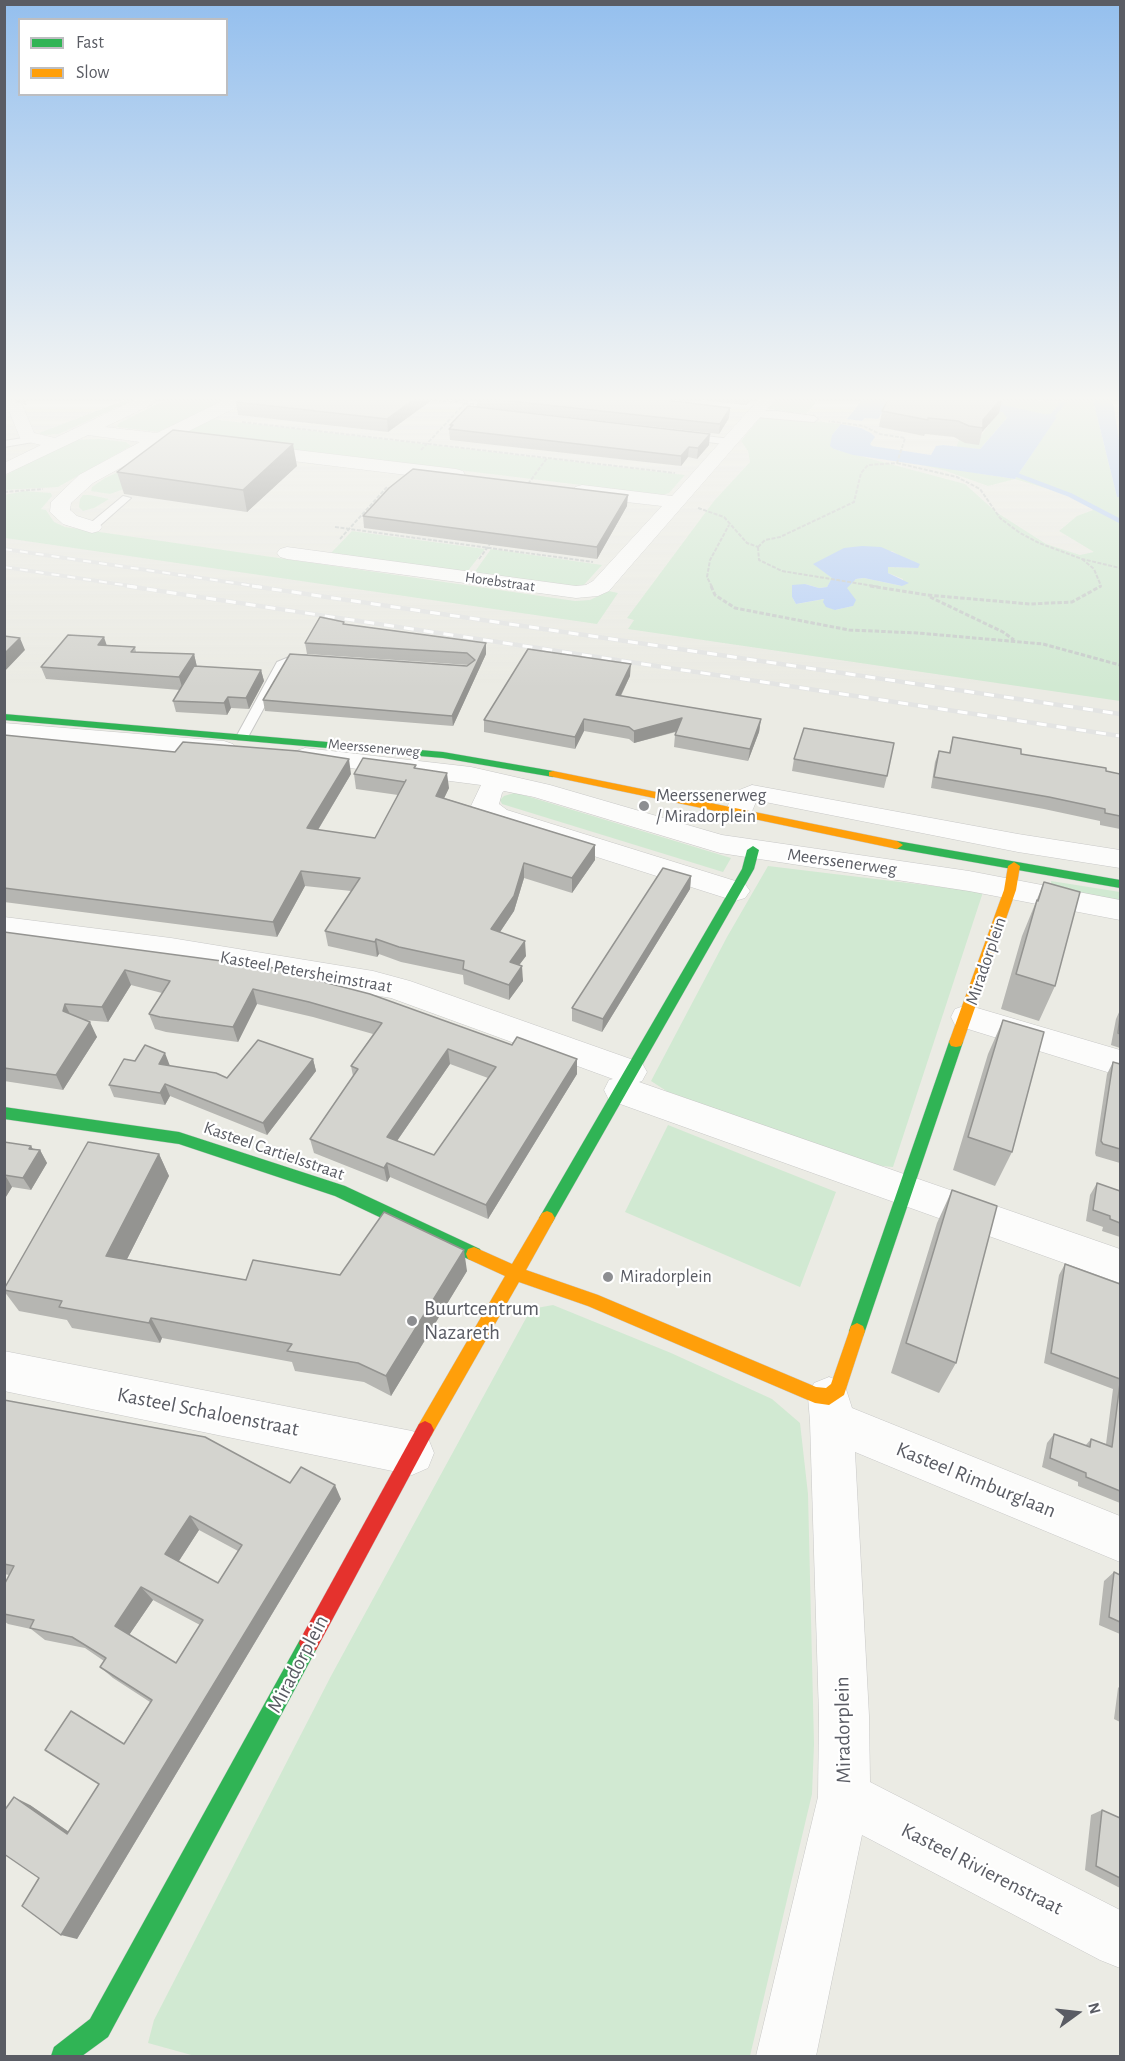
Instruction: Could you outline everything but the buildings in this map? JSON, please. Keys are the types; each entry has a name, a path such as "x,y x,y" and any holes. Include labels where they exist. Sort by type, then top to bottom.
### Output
{"street":[{"path":"67,496 61,502 60,512 64,516 92,526"},
{"path":"627,496 675,502"},
{"name":"Horebstraat","path":"287,553 583,592 601,586 681,496"},
{"name":"Meerssenerweg","path":"4,717 381,748 480,761 578,778 739,812 1012,878 1120,910"},
{"name":"Meerssenerweg","path":"4,731 384,763 497,780 711,842 753,850 904,870 1120,884"},
{"path":"497,780 485,800 485,806 497,816 735,891"},
{"path":"739,812 744,798 759,793 1018,843 1120,859"},
{"name":"Miradorplein","path":"92,2047 412,1453 748,869 753,850"},
{"name":"Miradorplein","path":"786,2056 844,1797 844,1716 831,1409 904,1189 967,1017 1012,878"},
{"name":"Kasteel Petersheimstraat","path":"4,927 182,950 373,982 399,989 626,1081"},
{"path":"967,1017 1120,1064"},
{"path":"626,1081 904,1189 1120,1266"},
{"name":"Kasteel Cartielsstraat","path":"4,1113 179,1138 340,1191 517,1274"},
{"path":"517,1274 592,1300 815,1395 831,1409"},
{"name":"Kasteel Schaloenstraat","path":"4,1371 412,1453"},
{"name":"Kasteel Rimburglaan","path":"831,1409 1120,1539"},
{"name":"Kasteel Rivierenstraat","path":"844,1797 1120,1940"}],"lane":[{"path":"92,526 126,498"},
{"path":"242,737 282,662 294,658 317,660"}],"path":[{"path":"324,558 379,496"},
{"path":"855,496 854,502 780,537 765,540 758,547 759,560 782,571 860,585 927,595 1030,604 1072,602 1101,586 1094,569 1082,559"},
{"path":"985,496 1000,518 1020,533 1039,543 1082,559 1120,568"},
{"path":"696,507 717,513 727,519 729,525 747,543 758,547"},
{"path":"729,525 706,569 715,595 735,608 833,628 1043,644 1120,665"},
{"path":"335,527 620,566"},
{"path":"466,577 493,540"},
{"path":"927,595 1003,632 1014,641"}],"green space":[{"path":"4,496 52,496 41,509 46,510 54,522 65,527 575,601 590,600 609,591 618,593 597,624 5,538"},
{"path":"82,496 96,496 109,499 94,508 83,511 79,507"},
{"path":"718,496 978,496 996,512 1046,544 1080,555 1094,552 1059,531 1077,516 1093,510 1072,496 1120,497 1120,701 628,629 634,620 627,618","holes":["892,551 918,568 888,567 888,573 903,579 902,586 864,578 856,579 846,588 853,606 835,610 825,599 796,604 792,597 793,593 805,584 819,588 827,587 833,578 814,564"]},
{"path":"352,531 485,549 467,572 331,553"},
{"path":"491,549 602,565 583,586 576,587 474,573"},
{"path":"514,793 731,858 723,872 502,804 500,800 504,796"},
{"path":"768,866 983,892 893,1167 872,1165 668,1092 651,1081 727,937"},
{"path":"1051,881 1120,892 1120,904 1052,892"},
{"path":"668,1125 836,1192 800,1287 625,1212"},
{"path":"553,1305 671,1353 772,1399 800,1423 808,1494 814,1744 812,1794 750,2056 195,2056 148,2043 154,2020 331,1676 531,1309"}],"water":[{"path":"881,547 920,564 918,568 888,567 888,573 909,583 902,586 864,578 856,579 847,588 856,600 853,606 835,610 826,607 824,599 796,604 792,597 792,585 827,587 832,578 813,564 844,548"}],"waterway":[{"path":"1072,496 1120,521"}],"railway":[{"path":"4,549 262,587"},
{"path":"4,567 137,587"},
{"path":"127,586 1120,736"},
{"path":"252,586 1120,714"}],"traffic: fast":[{"path":"4,717 443,755 553,774"},
{"path":"897,845 1120,884"},
{"path":"547,1218 748,869 753,850"},
{"path":"857,1331 956,1042"},
{"path":"4,1113 179,1138 340,1191 474,1254"},
{"path":"63,2056 99,2028 309,1643"}],"traffic: slow":[{"path":"553,774 897,845"},
{"path":"956,1042 1010,890 1014,866"},
{"path":"425,1430 547,1218"},
{"path":"474,1254 517,1274 592,1300 815,1395 829,1397 838,1389 857,1331"}],"traffic: jam":[{"path":"309,1643 425,1430"}],"place":[{"name":"Meerssenerweg / Miradorplein","path":"644,806"},
{"name":"Miradorplein","path":"608,1277"},
{"name":"Buurtcentrum Nazareth","path":"412,1321"}]}
